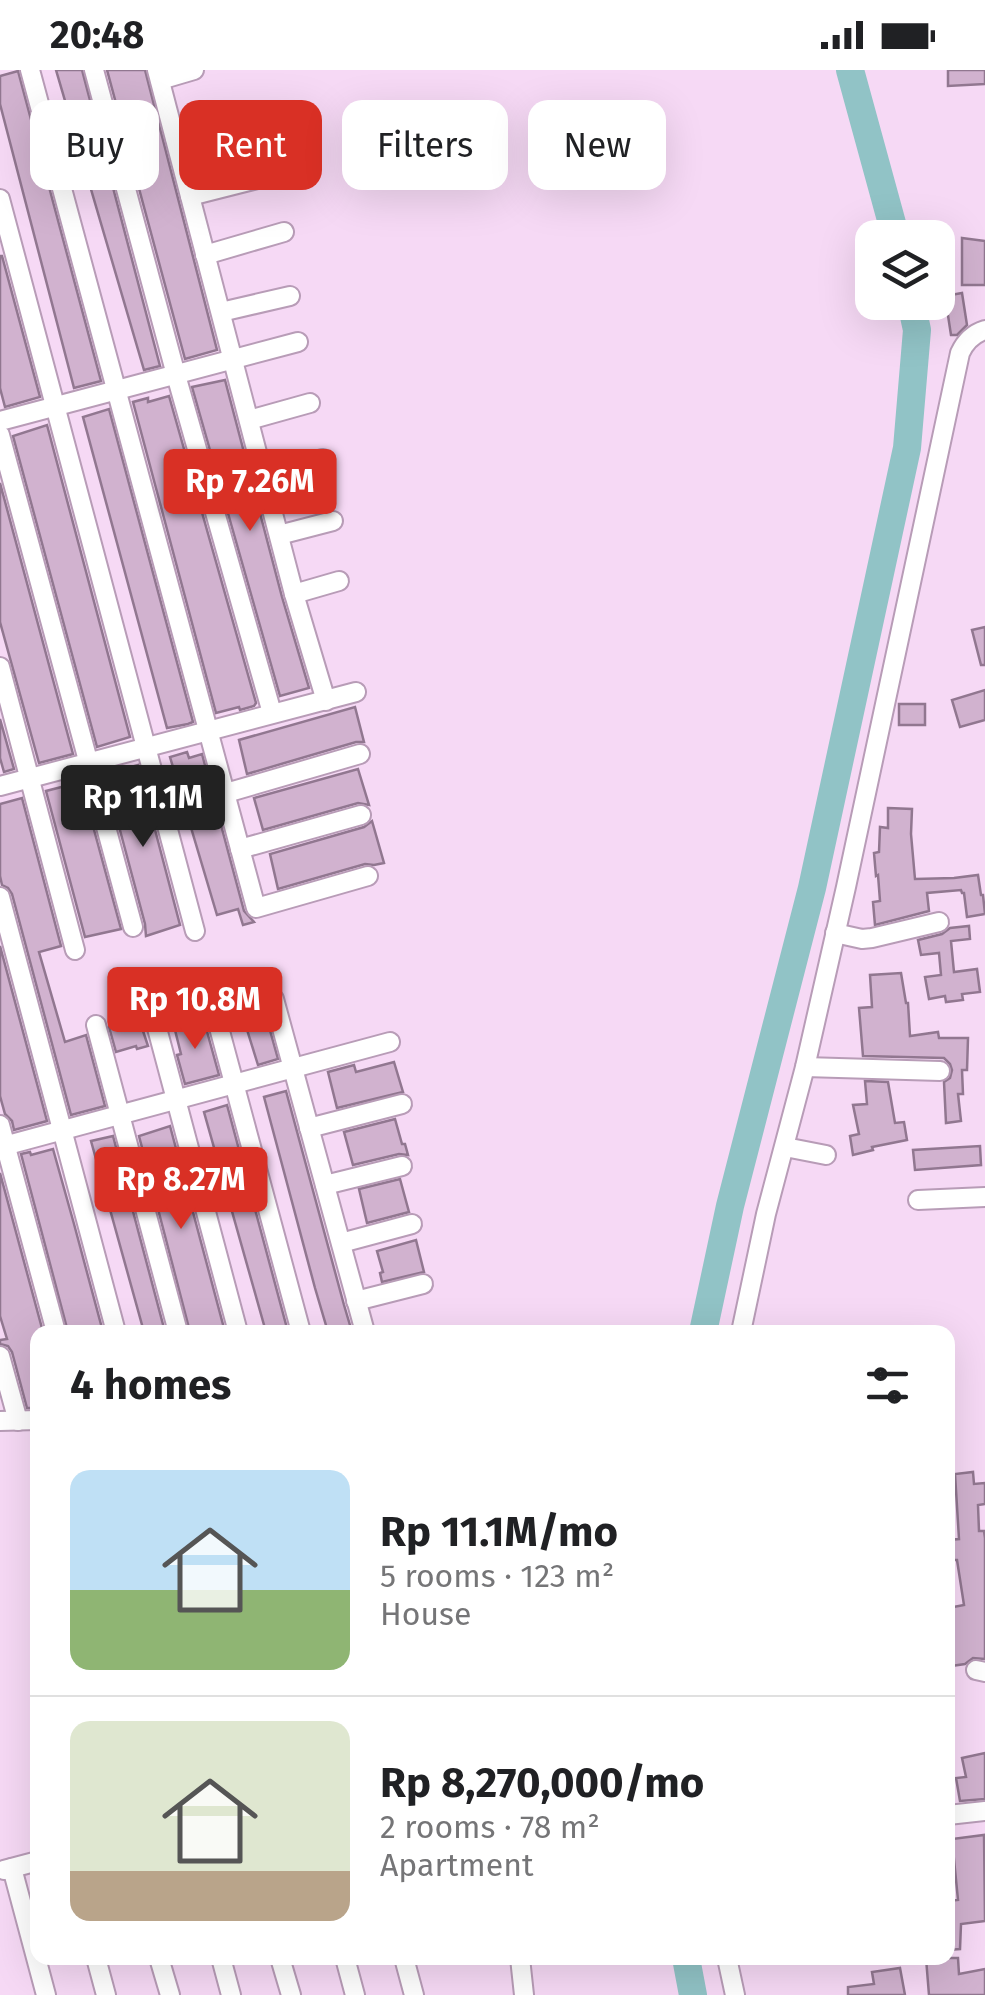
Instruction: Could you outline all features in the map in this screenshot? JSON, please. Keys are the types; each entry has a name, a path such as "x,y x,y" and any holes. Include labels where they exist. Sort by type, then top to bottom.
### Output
{"street":[{"path":"30,70 256,908 368,876"},
{"path":"94,70 272,714"},
{"path":"194,70 159,75 294,594 326,700"},
{"path":"175,138 179,137"},
{"path":"190,196 214,190"},
{"path":"0,199 194,931"},
{"path":"205,254 284,232"},
{"path":"220,312 290,296"},
{"path":"742,1325 836,932 960,354 972,336 985,330"},
{"path":"0,421 298,342"},
{"path":"248,420 310,403"},
{"path":"0,436 133,926"},
{"path":"263,475 322,460"},
{"path":"279,535 334,522"},
{"path":"294,594 339,581"},
{"path":"0,667 75,950"},
{"path":"0,786 356,692"},
{"path":"226,792 360,754"},
{"path":"240,849 361,815"},
{"path":"0,897 114,1325"},
{"path":"836,932 862,938 939,922"},
{"path":"274,999 363,1325"},
{"path":"214,1010 299,1325"},
{"path":"154,1018 236,1325"},
{"path":"96,1026 176,1325"},
{"path":"3,1146 390,1042"},
{"path":"805,1066 940,1071"},
{"path":"309,1128 402,1104"},
{"path":"0,1125 54,1325"},
{"path":"785,1147 826,1154"},
{"path":"325,1185 402,1166"},
{"path":"918,1200 985,1197"},
{"path":"341,1244 412,1224"},
{"path":"356,1301 423,1284"},
{"path":"0,1356 9,1421"},
{"path":"955,1814 985,1811"},
{"path":"6,1870 30,1945"},
{"path":"36,1965 46,1995"},
{"path":"98,1965 106,1995"},
{"path":"162,1965 170,1995"},
{"path":"222,1965 231,1995"},
{"path":"282,1965 291,1995"},
{"path":"347,1965 355,1995"},
{"path":"406,1965 414,1995"},
{"path":"521,1965 524,1995"},
{"path":"728,1965 734,1995"}],"building":[{"path":"56,70 82,70 90,100 65,100"},
{"path":"107,70 145,70 153,100 115,100"},
{"path":"948,70 985,70 985,84 948,86"},
{"path":"18,71 30,116 30,190 50,190 101,381 74,388 0,104 0,76"},
{"path":"159,124 217,350 185,359 139,190 159,190"},
{"path":"91,190 114,190 160,366 144,370"},
{"path":"962,238 985,241 985,285 962,285"},
{"path":"0,256 40,397 5,407 0,388"},
{"path":"962,293 967,325 957,335 951,335 949,320 955,320 955,294"},
{"path":"225,380 309,688 280,696 192,387"},
{"path":"169,396 256,703 240,710 239,707 216,713 133,402"},
{"path":"109,409 193,722 188,724 167,728 83,417"},
{"path":"47,425 130,737 97,747 13,436"},
{"path":"0,483 73,754 39,763 0,622"},
{"path":"985,627 985,665 981,665 972,630"},
{"path":"985,690 985,720 960,727 952,700"},
{"path":"899,704 925,704 925,725 899,725"},
{"path":"355,707 364,742 247,774 239,740"},
{"path":"0,719 14,769 4,772 0,758"},
{"path":"187,752 189,758 202,754 244,911 254,922 243,925 238,909 217,915 170,757"},
{"path":"138,765 180,925 146,936 105,774"},
{"path":"358,769 369,805 358,803 263,830 254,798"},
{"path":"81,782 121,929 85,937 46,791"},
{"path":"22,798 61,946 39,952 65,1042 86,1035 105,1106 71,1115 12,894 2,885 0,876 0,804"},
{"path":"888,808 912,809 915,879 978,875 985,914 967,917 961,890 927,893 929,911 875,925 873,902 880,901 874,853 879,852 880,827 888,828"},
{"path":"372,821 384,863 365,864 278,889 270,854 364,827"},
{"path":"969,926 970,939 951,941 954,972 977,969 980,992 962,994 963,1000 946,1002 945,996 929,999 925,977 941,975 939,953 921,955 918,940 950,928"},
{"path":"0,946 47,1121 14,1130 0,1096"},
{"path":"901,973 910,1036 938,1032 939,1038 968,1038 967,1070 962,1070 963,1094 958,1094 961,1121 946,1123 944,1082 952,1070 944,1058 863,1056 859,1008 872,1007 870,975"},
{"path":"264,1009 278,1059 258,1065 244,1020"},
{"path":"203,1017 219,1075 185,1084 174,1026"},
{"path":"139,1019 148,1046 116,1052 109,1027"},
{"path":"394,1062 403,1092 337,1108 328,1072 354,1065 356,1072"},
{"path":"865,1081 888,1082 895,1123 904,1122 907,1140 853,1155 850,1136 859,1134 853,1105 867,1104"},
{"path":"286,1091 350,1325 326,1325 264,1097"},
{"path":"227,1105 286,1325 264,1325 204,1112"},
{"path":"395,1119 408,1155 353,1165 344,1132"},
{"path":"170,1126 223,1325 188,1325 139,1136"},
{"path":"113,1136 163,1325 142,1325 91,1141"},
{"path":"980,1146 981,1165 915,1170 913,1150"},
{"path":"53,1149 101,1325 66,1325 21,1154"},
{"path":"0,1173 41,1325 30,1325 30,1408 12,1352 0,1344 0,1340 7,1339 0,1316"},
{"path":"400,1179 409,1212 367,1223 359,1189"},
{"path":"416,1240 424,1272 382,1282 377,1251"},
{"path":"973,1472 974,1484 985,1483 985,1504 978,1505 979,1531 984,1531 985,1538 985,1659 973,1658 955,1665 955,1607 964,1605 955,1560 955,1539 959,1539 955,1474"},
{"path":"985,1753 985,1799 960,1801 956,1778 966,1777 962,1758"},
{"path":"984,1835 985,1921 961,1924 960,1949 955,1949 958,1900 955,1839"},
{"path":"958,1958 959,1974 985,1969 985,1995 929,1995 927,1965 955,1965"},
{"path":"900,1968 905,1995 848,1995 848,1987 874,1984 872,1972"}],"waterway":[{"path":"850,70 891,220"},
{"path":"704,1325 730,1206 812,888 907,448 915,320"},
{"path":"687,1965 693,1995"}]}
